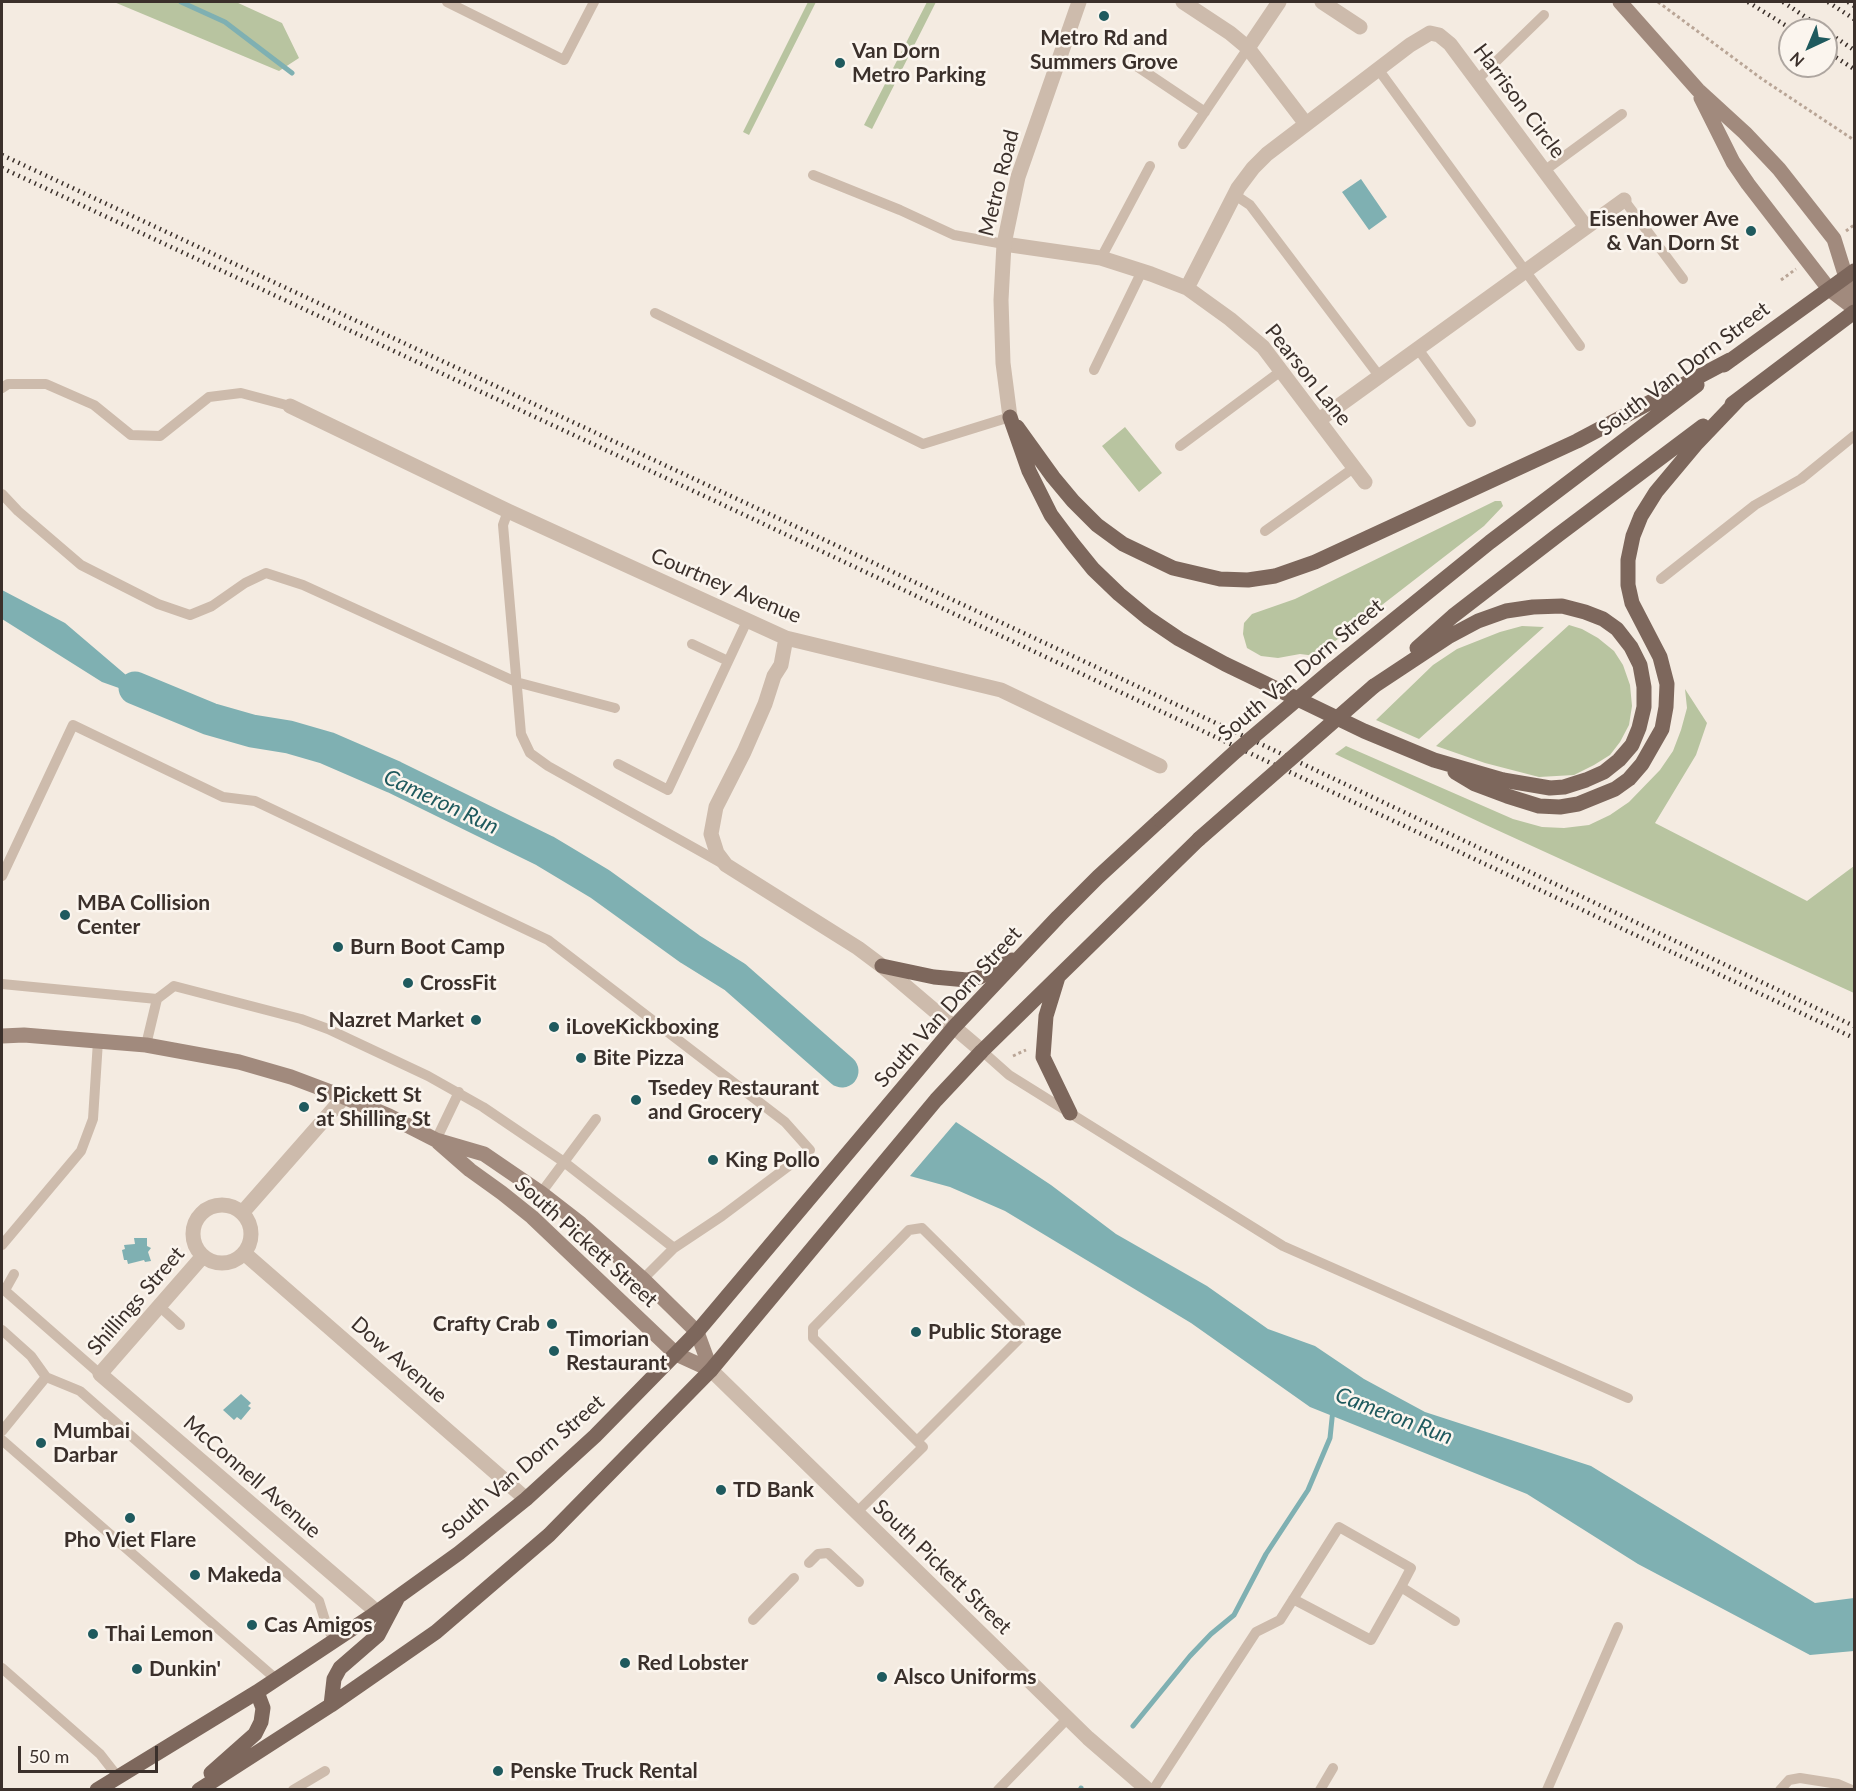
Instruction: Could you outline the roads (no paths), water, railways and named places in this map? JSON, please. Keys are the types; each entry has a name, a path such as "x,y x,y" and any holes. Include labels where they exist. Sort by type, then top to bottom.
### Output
{"main road":[{"path":"1620,2 1698,90 1745,133 1779,169 1834,240 1850,274 1854,303"},
{"path":"199,1790 331,1705 436,1632 541,1542 711,1370 921,1118 982,1051 1199,839 1454,616 1854,310 1829,289 1732,162 1698,90"},
{"name":"South Van Dorn Street","path":"97,1790 257,1692 377,1612 459,1553 526,1499 595,1436 697,1332 954,1027 1098,877 1235,752 1490,542 1730,360 1850,274"},
{"path":"1010,417 1073,501 1097,525 1123,543 1173,568 1220,579 1248,580 1275,576 1314,562 1577,441 1730,360"},
{"path":"1434,760 1475,783 1507,796 1539,806 1560,807 1588,801 1615,789 1629,779 1642,764 1662,729 1667,684 1660,657 1632,603 1628,585 1628,560 1634,536 1641,516 1656,492 1697,442 1740,398"},
{"path":"1010,417 1029,471 1058,524 1093,569 1148,618 1179,639 1225,664 1364,731 1434,760 1503,780 1550,788 1564,787 1604,772 1619,760 1632,745 1640,728 1644,707 1644,687 1640,665 1631,647 1617,629 1603,619 1562,606 1506,611 1478,621 1448,637 1374,686"},
{"path":"882,966 934,977 967,980 980,977 1025,953"},
{"path":"1059,975 1046,1016 1043,1057 1070,1113"},
{"name":"South Pickett Street","path":"2,1036 24,1035 146,1044 239,1062 291,1077 389,1116 436,1140 484,1154 581,1224 642,1279 697,1332 711,1370"},
{"name":"South Pickett Street","path":"436,1140 470,1170 532,1217 676,1353 711,1370"},
{"path":"331,1705 334,1679 340,1668 378,1635 399,1596"},
{"path":"193,1790 255,1734 261,1722 262,1708 257,1692"}],"street":[{"name":"Metro Road","path":"1010,417 1003,363 1001,300 1004,244 1018,177 1079,2"},
{"path":"1183,2 1230,33 1248,48 1306,124"},
{"path":"1248,48 1279,2"},
{"path":"1330,4 1360,27"},
{"name":"Harrison Circle","path":"1187,288 1235,195 1253,168 1267,154 1378,69 1430,33 1439,35 1450,44 1586,227"},
{"path":"1319,420 1624,200"},
{"name":"Pearson Lane","path":"1004,244 1101,258 1187,288 1263,347 1365,482"},
{"name":"Courtney Avenue","path":"290,406 508,511 786,638 1001,690 1160,766"},
{"path":"786,638 781,665 774,676 765,704 716,807 711,834 717,853 726,865 858,948 982,1051"},
{"path":"242,1213 344,1097"},
{"path":"220,1205 242,1213 248,1221 251,1232 250,1242 244,1253 235,1260 226,1262 215,1262 203,1256 195,1244 194,1236 195,1226 201,1215 220,1205"},
{"name":"Dow Avenue","path":"244,1253 526,1499"},
{"name":"Shillings Street","path":"100,1374 203,1256"},
{"name":"South Pickett Street","path":"711,1370 1068,1719 1108,1757 1148,1790"},
{"name":"McConnell Avenue","path":"100,1374 377,1612"}],"lane":[{"path":"447,2 564,60 594,2"},
{"path":"1477,80 1545,15"},
{"path":"1183,144 1248,48"},
{"path":"1126,59 1205,112"},
{"path":"1378,69 1580,346"},
{"path":"1544,171 1622,114"},
{"path":"1101,258 1150,166"},
{"path":"813,175 900,210 954,235 1004,244"},
{"path":"1235,195 1250,205 1380,376"},
{"path":"1624,200 1683,279"},
{"path":"1094,370 1142,271"},
{"path":"655,313 923,444 1010,417"},
{"path":"1418,349 1471,422"},
{"path":"1180,446 1281,371"},
{"path":"2,388 8,384 46,384 94,405 131,435 160,436 209,396 241,393 290,406"},
{"path":"1660,579 1755,505 1801,479 1854,436"},
{"path":"1265,531 1355,467"},
{"path":"2,494 18,511 81,565 158,604 190,615 212,606 245,583 266,573 303,585 516,682 615,708"},
{"path":"508,511 503,525 516,682 521,734 530,753 548,766 726,865"},
{"path":"618,764 668,790 747,621"},
{"path":"693,644 728,661"},
{"path":"2,876 73,725 223,797 255,801 548,940 785,1122 810,1150 722,1216 674,1248 642,1279"},
{"path":"2,984 158,999"},
{"path":"146,1044 158,999 174,986 301,1019 328,1029 459,1092 564,1162 674,1248"},
{"path":"2,1245 81,1151 93,1119 98,1041"},
{"path":"982,1051 1009,1075 1283,1246 1628,1398"},
{"path":"436,1140 459,1092"},
{"path":"541,1193 596,1119"},
{"path":"856,1513 923,1447 813,1338 813,1328 909,1230 922,1228 1020,1325 1022,1336 918,1441"},
{"path":"14,1274 3,1289 100,1374"},
{"path":"159,1306 180,1324"},
{"path":"2,1330 31,1356 46,1377 80,1391 319,1601 328,1630 335,1640"},
{"path":"2,1431 46,1377"},
{"path":"2,1440 276,1679"},
{"path":"1153,1790 1256,1632 1280,1620 1293,1599 1339,1527 1411,1568 1371,1640 1293,1599"},
{"path":"809,1563 818,1554 828,1553 859,1582"},
{"path":"753,1620 794,1578"},
{"path":"1401,1587 1455,1621"},
{"path":"1547,1790 1618,1627"},
{"path":"2,1668 100,1754 118,1777"},
{"path":"998,1790 1068,1719"},
{"path":"1320,1790 1333,1768"},
{"path":"293,1790 325,1771"},
{"path":"1780,1790 1789,1780 1800,1778 1838,1784 1852,1790"}],"water":[{"path":"1361,179 1387,217 1369,230 1342,192"},
{"path":"2,590 65,623 126,675 175,704 147,698 102,682 2,619"},
{"path":"956,1122 1051,1185 1116,1234 1207,1286 1268,1329 1315,1346 1364,1379 1425,1412 1591,1466 1815,1603 1854,1598 1854,1651 1810,1655 1638,1564 1527,1494 1310,1407 1191,1323 1005,1211 950,1187 910,1176"},
{"path":"134,1238 147,1238 147,1246 151,1248 148,1252 151,1261 145,1262 144,1260 128,1264 127,1260 124,1260 122,1250 125,1249 124,1245 135,1244"},
{"path":"241,1394 251,1403 248,1406 251,1408 241,1420 237,1417 234,1420 223,1410"}],"waterway":[{"path":"181,2 225,22 292,73"},
{"name":"Cameron Run","path":"135,688 210,719 327,748 394,777 545,851 600,884 690,949 735,977 842,1071"},
{"path":"1133,1726 1190,1656 1234,1615 1266,1554 1308,1490 1330,1438 1333,1409"}],"railway":[{"path":"1748,2 1778,21"},
{"path":"1783,2 1807,18"},
{"path":"1828,2 1854,19"},
{"path":"1848,2 1854,6"},
{"path":"1838,39 1854,50"},
{"path":"1838,59 1854,69"},
{"path":"2,155 1265,746 1854,1026"},
{"path":"2,168 1854,1038"}],"place":[{"name":"Metro Rd and Summers Grove","path":"1104,16"},
{"name":"Van Dorn Metro Parking","path":"840,63"},
{"name":"Eisenhower Ave & Van Dorn St","path":"1751,231"},
{"name":"MBA Collision Center","path":"65,915"},
{"name":"Burn Boot Camp","path":"338,947"},
{"name":"CrossFit","path":"408,983"},
{"name":"Nazret Market","path":"476,1020"},
{"name":"iLoveKickboxing","path":"554,1027"},
{"name":"Bite Pizza","path":"581,1058"},
{"name":"Tsedey Restaurant and Grocery","path":"636,1100"},
{"name":"S Pickett St at Shilling St","path":"304,1107"},
{"name":"King Pollo","path":"713,1160"},
{"name":"Crafty Crab","path":"552,1324"},
{"name":"Public Storage","path":"916,1332"},
{"name":"Timorian Restaurant","path":"554,1351"},
{"name":"Mumbai Darbar","path":"41,1443"},
{"name":"TD Bank","path":"721,1490"},
{"name":"Pho Viet Flare","path":"130,1518"},
{"name":"Makeda","path":"195,1575"},
{"name":"Cas Amigos","path":"252,1625"},
{"name":"Thai Lemon","path":"93,1634"},
{"name":"Red Lobster","path":"625,1663"},
{"name":"Dunkin'","path":"137,1669"},
{"name":"Alsco Uniforms","path":"882,1677"},
{"name":"Penske Truck Rental","path":"498,1771"}]}
